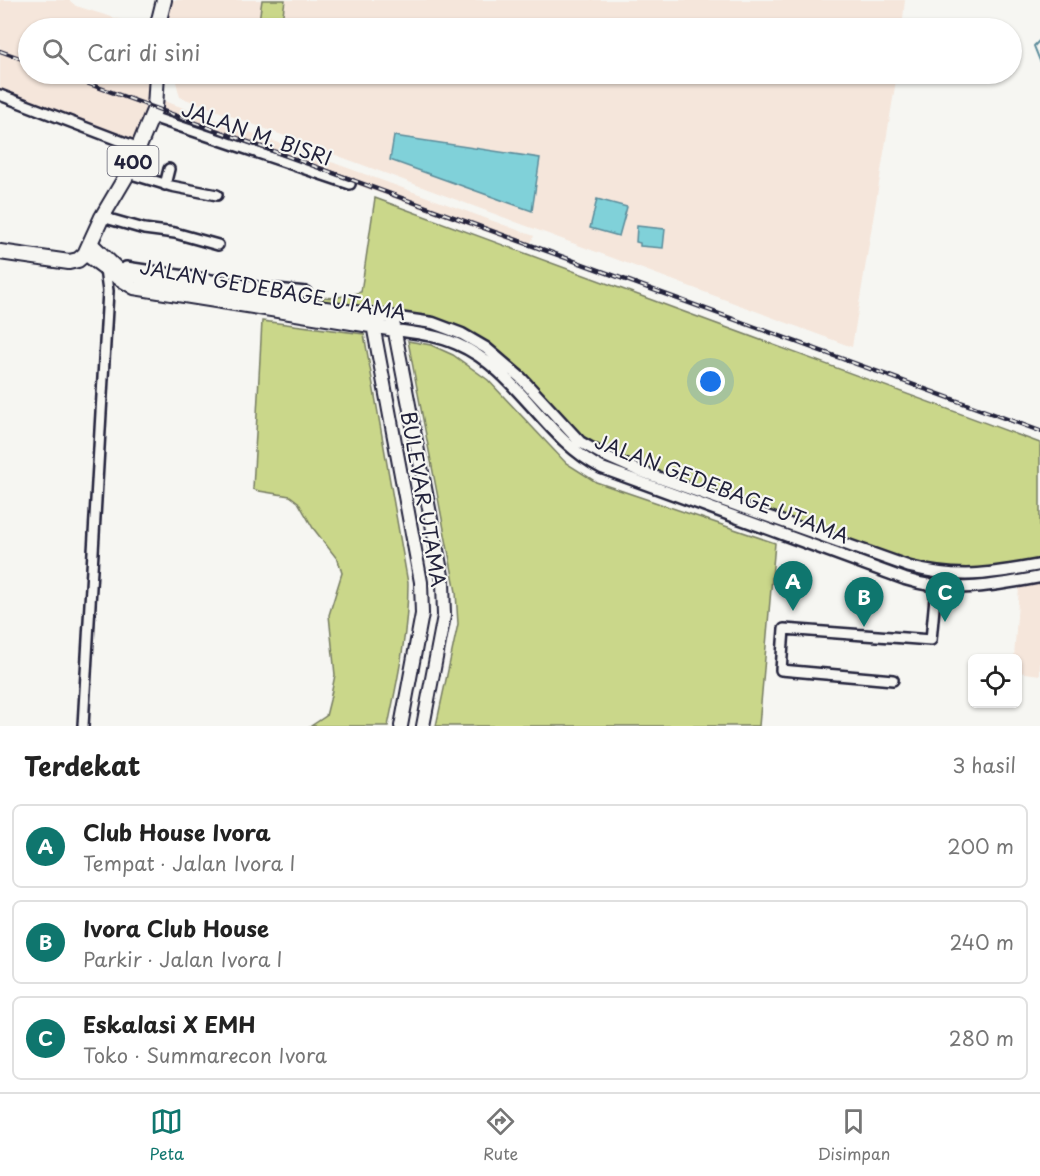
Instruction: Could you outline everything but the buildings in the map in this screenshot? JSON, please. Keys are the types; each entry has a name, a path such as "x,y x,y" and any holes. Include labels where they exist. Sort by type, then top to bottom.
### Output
{"main road":[{"path":"160,18 164,0"},
{"name":"400","path":"88,248 102,217 128,174 140,148 156,102 157,84"},
{"path":"0,252 69,262 78,260 88,248"},
{"name":"JALAN GEDEBAGE UTAMA","path":"88,248 105,269 134,288 207,294 393,323"},
{"name":"JALAN GEDEBAGE UTAMA","path":"88,248 126,273 139,277 176,279 207,294"},
{"name":"BULEVAR UTAMA","path":"372,320 421,582 422,615 401,726"},
{"name":"BULEVAR UTAMA","path":"393,323 443,580 444,616 423,726"},
{"path":"416,546 437,544"}],"street":[{"path":"0,95 140,148"},
{"name":"JALAN M. BISRI","path":"152,117 350,184"},
{"path":"165,185 169,169"},
{"path":"128,174 165,185 217,195"},
{"path":"102,217 144,229 175,233 218,245"},
{"path":"126,267 176,279 306,292"},
{"path":"83,726 108,291 105,269"},
{"name":"JALAN GEDEBAGE UTAMA","path":"393,323 433,323 462,334 486,348 521,378 580,442 637,470 921,570 961,576 1040,565"},
{"name":"JALAN GEDEBAGE UTAMA","path":"393,323 432,334 458,344 479,356 508,380 575,452 602,468 905,579 936,587 990,586 1040,577"},
{"path":"602,468 605,456"},
{"path":"857,560 860,549"},
{"path":"893,680 781,670 784,629 932,640 936,587"}],"shaded area":[{"path":"0,0 69,0 76,6 115,18 18,18 18,84 148,84 148,95 534,236 529,247 150,110 137,142 0,91"},
{"path":"172,0 905,0 903,18 168,18"},
{"path":"177,84 895,84 852,347 180,97"},
{"path":"1040,584 1040,675 1022,673 1022,654 1014,654 1019,588"}],"green space":[{"path":"262,0 285,0 282,18 259,18"},
{"path":"375,198 1040,443 1040,560 1007,566 960,570 928,567 911,563 638,466 607,454 583,438 509,359 464,330 323,302 323,297 334,298 361,292"},
{"path":"262,321 364,334 408,583 399,673 388,726 311,726 326,716 330,700 335,675 329,615 342,573 338,560 313,528 298,502 290,496 253,489"},
{"path":"408,341 431,345 453,355 488,380 566,463 596,482 775,543 759,726 436,726 458,624 456,592"}],"water":[{"path":"394,136 540,158 532,211 390,160"},
{"path":"597,199 627,207 619,236 590,228"},
{"path":"637,226 665,229 663,248 640,246 640,243 636,242"}],"waterway":[{"path":"1040,40 1034,46 1040,61"}],"railway":[{"path":"0,51 18,57"},
{"path":"89,84 1040,431"}],"place":[{"name":"Club House Ivora","path":"793,611"},
{"name":"Eskalasi X EMH","path":"945,622"},
{"name":"Ivora Club House","path":"864,627"}]}
